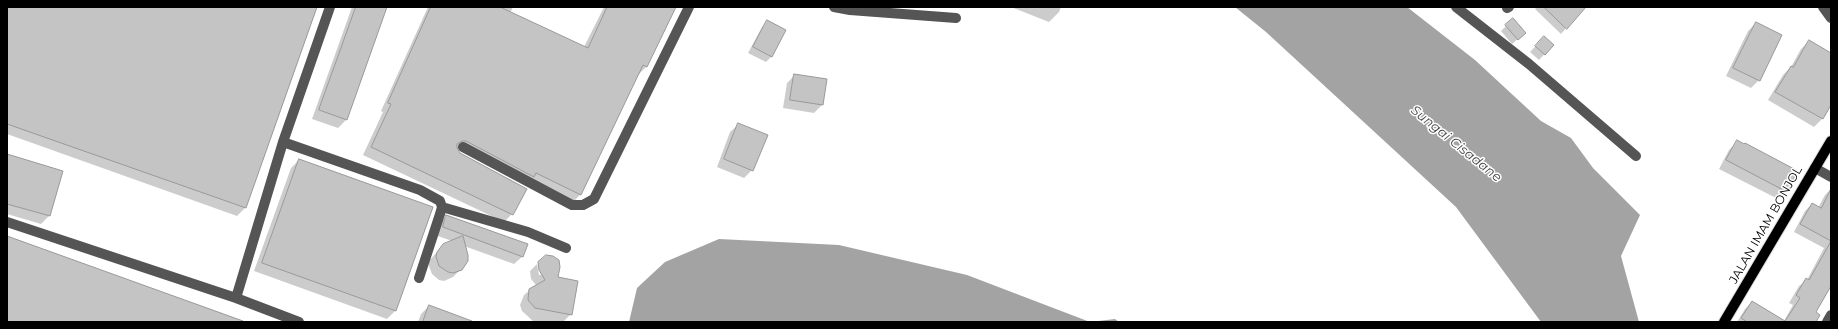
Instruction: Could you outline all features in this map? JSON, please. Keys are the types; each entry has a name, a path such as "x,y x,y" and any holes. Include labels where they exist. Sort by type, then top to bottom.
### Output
{"main road":[{"name":"JALAN IMAM BONJOL","path":"1724,322 1831,141"}],"street":[{"path":"236,298 282,142 330,7"},
{"path":"463,147 572,205 583,205 594,199 689,7"},
{"path":"834,7 850,10 956,18"},
{"path":"1456,7 1529,64 1636,156"},
{"path":"1823,7 1831,18"},
{"path":"282,142 420,190 440,201 442,207 419,278"},
{"path":"1815,168 1831,177"},
{"path":"442,207 528,232 566,248"},
{"path":"7,222 236,298 299,322"},
{"path":"1827,322 1831,315"}],"water":[{"name":"Sungai Cisadane","path":"1235,7 1407,7 1475,60 1541,121 1571,138 1593,168 1640,215 1621,256 1639,322 1541,322 1456,207 1266,32"},
{"path":"719,239 839,245 967,275 1090,322 629,322 637,288 665,262"},
{"path":"1115,319 1119,322 1090,322"}],"building":[{"path":"7,7 317,7 246,208 7,124"},
{"path":"356,7 387,7 347,120 319,110"},
{"path":"431,7 500,7 588,48 607,7 676,7 647,67 643,65 581,195 536,173 534,177 466,141 462,141 457,144 457,148 460,153 527,189 513,215 371,147 391,104 388,103"},
{"path":"1544,7 1586,7 1567,29"},
{"path":"1513,18 1526,33 1518,40 1505,25"},
{"path":"767,20 786,30 772,57 753,47"},
{"path":"1756,22 1782,35 1760,81 1733,68"},
{"path":"1544,36 1554,45 1545,55 1535,46"},
{"path":"1809,40 1831,53 1831,105 1823,119 1775,92 1791,66 1793,67"},
{"path":"794,74 827,79 823,105 790,100"},
{"path":"738,123 768,135 753,171 724,159"},
{"path":"1737,140 1798,171 1787,192 1726,160"},
{"path":"7,154 63,171 50,216 7,204"},
{"path":"299,159 433,207 396,311 262,263"},
{"path":"1831,189 1831,241 1800,224 1812,203 1821,208"},
{"path":"446,215 528,244 523,257 443,227"},
{"path":"7,236 243,321 243,322 7,322"},
{"path":"463,236 468,261 462,270 453,273 448,272 439,266 436,257 437,252 443,244"},
{"path":"1831,241 1831,286 1816,312 1820,315 1816,322 1747,322 1741,318 1752,301 1785,321 1800,298 1796,295 1806,278 1809,280"},
{"path":"546,255 553,256 559,260 560,267 558,277 578,281 572,315 535,308 528,300 529,289 545,280 539,270 538,262"},
{"path":"429,305 472,321 472,322 423,322"}]}
